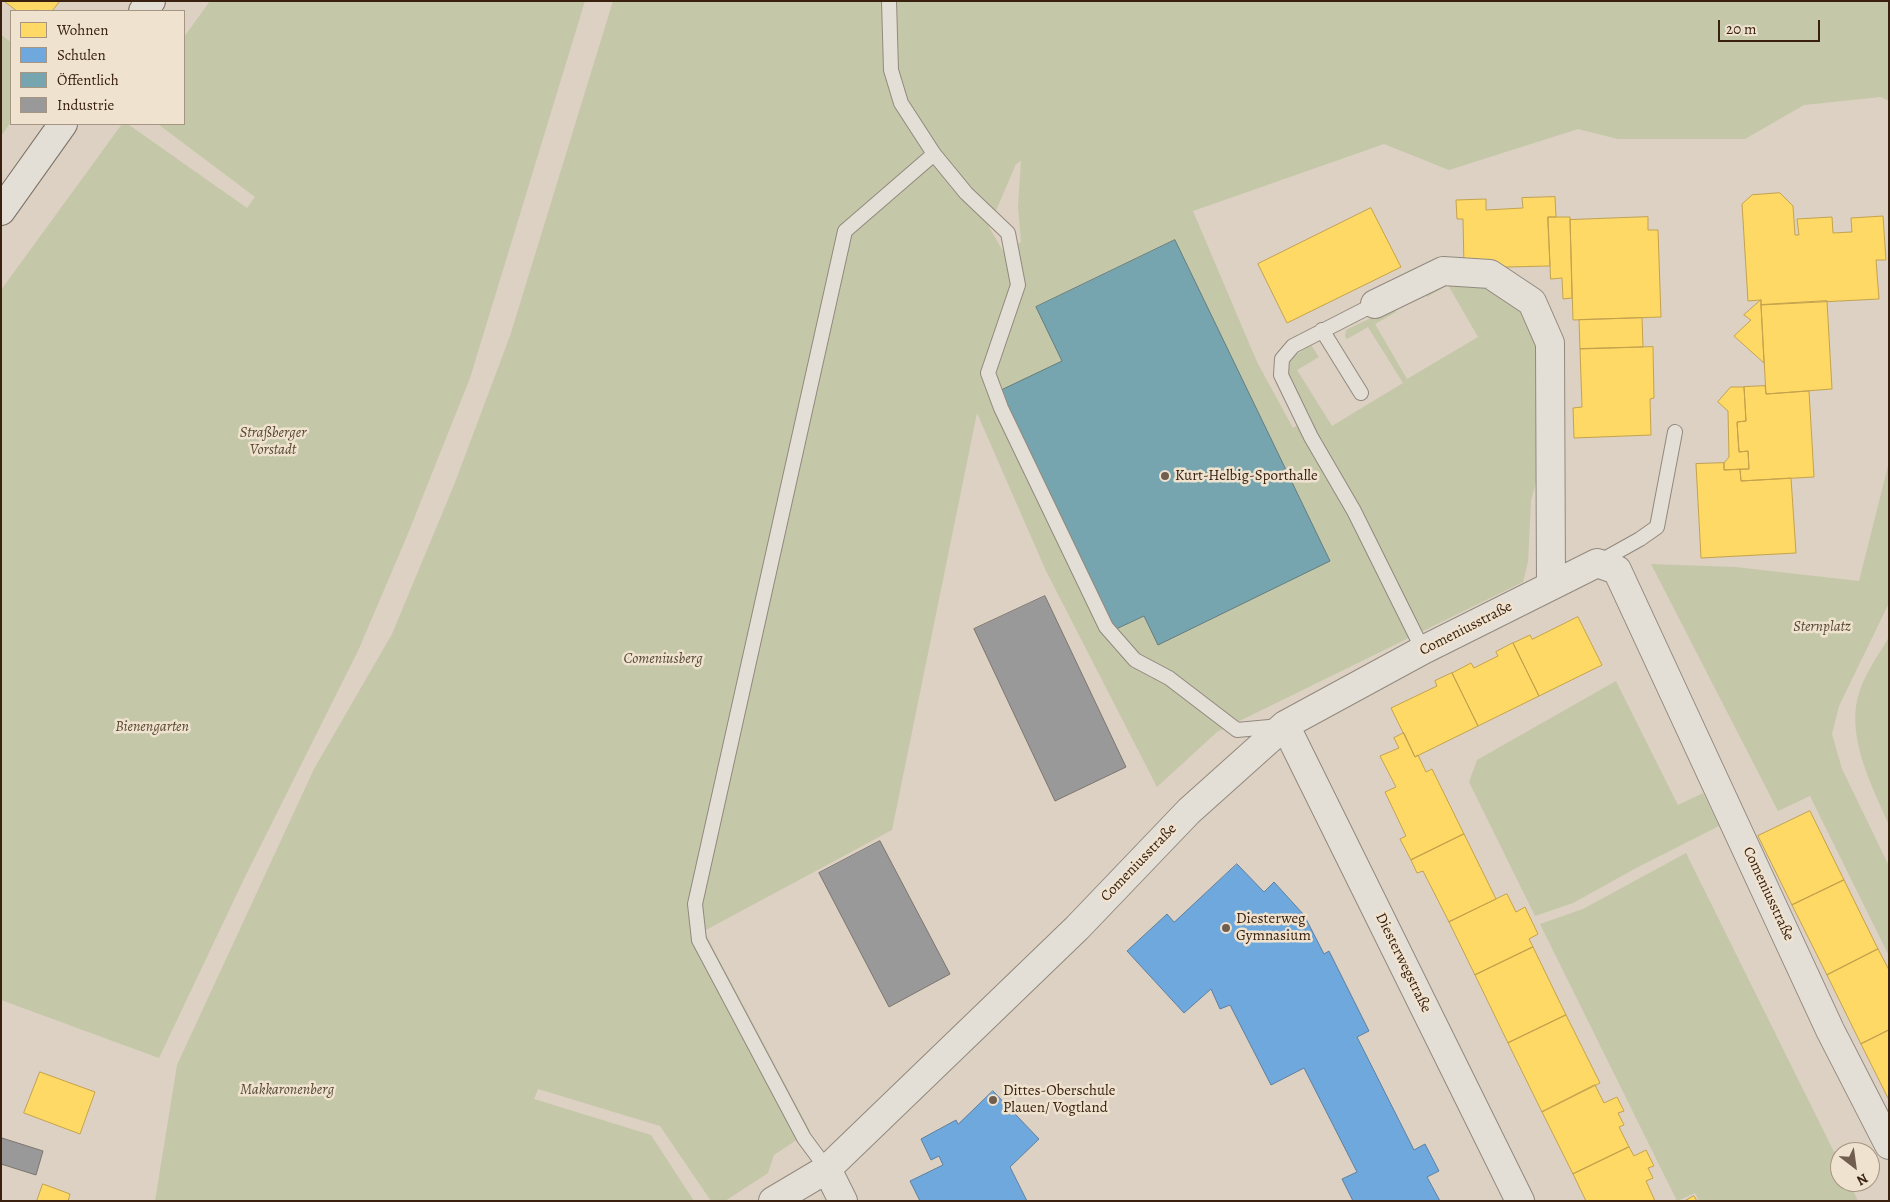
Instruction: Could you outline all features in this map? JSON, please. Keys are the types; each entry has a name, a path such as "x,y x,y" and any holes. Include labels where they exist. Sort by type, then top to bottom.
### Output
{"street":[{"path":"1,211 62,125"},
{"path":"1375,304 1444,270 1490,274 1532,302 1550,343 1551,586"},
{"name":"Comeniusstraße","path":"773,1201 827,1169 1077,928 1189,811 1285,725 1423,650 1597,563 1617,570 1830,1030 1889,1145"},
{"name":"Diesterwegstraße","path":"1285,725 1520,1201"},
{"path":"827,1169 844,1201"}],"lane":[{"path":"889,1 891,70 901,104 934,154 966,193 1008,233 1018,285 988,373 1001,408 1106,627 1135,660 1169,678 1237,730 1285,725"},
{"path":"827,1169 804,1138 699,940 695,904 845,231 934,154"},
{"path":"1375,304 1293,346 1282,359 1282,375 1311,437 1354,511 1423,650"},
{"path":"1322,330 1361,393"},
{"path":"1597,563 1640,539 1657,527 1675,432"}],"green space":[{"path":"210,1 585,1 470,378 407,536 358,651 242,883 159,1058 1,1000 1,290 121,125 129,125 247,208 255,197 159,125 185,125 185,36"},
{"path":"613,1 1889,1 1889,101 1881,97 1804,105 1745,139 1618,139 1578,129 1449,170 1384,144 1193,211 1257,362 1293,428 1309,418 1291,381 1289,366 1295,356 1311,345 1319,357 1297,370 1332,426 1403,383 1368,327 1347,339 1345,336 1346,330 1393,307 1396,312 1375,324 1407,379 1478,337 1448,285 1427,297 1425,292 1459,280 1499,291 1530,318 1539,342 1541,421 1536,482 1531,501 1528,562 1523,582 1217,732 1157,787 1046,571 977,413 892,830 704,931 810,1131 774,1155 768,1173 725,1201 711,1201 660,1126 538,1089 534,1099 651,1135 694,1201 155,1201 177,1065 314,769 392,634 454,485 510,336","holes":["1021,161 1018,207 1021,242 1003,251 989,227 1016,164"]},
{"path":"1,35 10,41 10,123 1,136"},
{"name":"Sternplatz","path":"1889,462 1889,603 1839,706 1832,734 1842,769 1889,866 1889,956 1810,796 1778,811 1651,564 1735,567 1859,581"},
{"path":"1889,637 1889,825 1868,777 1862,759 1855,724 1860,690 1869,670"},
{"path":"1616,681 1678,805 1703,793 1719,826 1638,867 1573,903 1535,916 1469,782 1477,760"},
{"path":"1686,853 1830,1144 1830,1192 1854,1192 1858,1201 1699,1201 1695,1193 1677,1201 1540,924 1583,909"}],"building: Wohnen":[{"path":"60,1 53,10 16,10 5,2"},
{"path":"1780,193 1793,206 1795,235 1799,235 1797,219 1832,217 1833,233 1852,232 1851,218 1883,216 1886,260 1876,260 1879,299 1761,305 1761,300 1748,301 1742,204 1752,195"},
{"path":"1555,197 1556,217 1548,217 1550,266 1464,268 1463,219 1457,219 1456,200 1486,199 1486,210 1523,208 1522,198"},
{"path":"1371,208 1401,267 1287,323 1258,264"},
{"path":"1548,217 1570,217 1572,298 1563,299 1562,278 1551,279"},
{"path":"1648,217 1648,230 1658,230 1661,317 1573,320 1570,220"},
{"path":"1761,300 1764,363 1734,336 1751,320 1744,315"},
{"path":"1827,301 1832,389 1766,394 1761,305"},
{"path":"1642,318 1643,347 1580,349 1579,320"},
{"path":"1653,347 1654,398 1650,399 1651,435 1574,438 1573,408 1582,407 1580,349"},
{"path":"1765,386 1766,394 1809,391 1814,477 1741,481 1740,469 1749,469 1748,451 1739,452 1737,422 1746,421 1744,387"},
{"path":"1731,387 1744,387 1746,421 1737,422 1739,452 1748,451 1749,469 1724,470 1724,463 1729,457 1728,411 1718,402"},
{"path":"1724,463 1724,470 1740,469 1741,481 1791,478 1796,553 1701,558 1696,464"},
{"path":"1578,617 1602,665 1539,696 1513,643 1530,635 1532,639"},
{"path":"1513,643 1539,696 1478,726 1452,673 1471,663 1474,668 1498,656 1496,652"},
{"path":"1452,673 1478,726 1415,757 1391,708 1437,686 1435,681"},
{"path":"1404,733 1415,757 1418,755 1426,772 1432,769 1464,834 1411,860 1400,839 1406,836 1385,792 1396,787 1380,756 1399,748 1394,738"},
{"path":"1810,811 1844,880 1792,905 1758,836"},
{"path":"1464,834 1496,899 1449,922 1423,871 1417,873 1411,860"},
{"path":"1844,880 1878,949 1827,975 1792,905"},
{"path":"1507,894 1516,912 1525,907 1538,934 1529,939 1533,947 1475,975 1449,922"},
{"path":"1533,947 1566,1015 1508,1043 1475,975"},
{"path":"1878,949 1889,970 1889,1030 1861,1044 1827,975"},
{"path":"1566,1015 1600,1083 1542,1112 1508,1043"},
{"path":"1889,1030 1889,1100 1861,1044"},
{"path":"40,1072 95,1092 80,1134 24,1113"},
{"path":"1595,1085 1604,1103 1617,1097 1624,1111 1618,1113 1624,1125 1619,1127 1629,1147 1573,1174 1542,1112"},
{"path":"1629,1147 1634,1156 1646,1150 1654,1166 1648,1168 1653,1178 1646,1181 1655,1201 1586,1201 1573,1174"},
{"path":"43,1184 70,1194 68,1201 37,1201"},
{"path":"1694,1196 1697,1201 1685,1201"}],"building: Schulen":[{"path":"1237,864 1264,892 1274,882 1304,915 1324,954 1329,951 1369,1031 1357,1037 1414,1150 1425,1144 1439,1171 1427,1177 1440,1201 1353,1201 1342,1179 1357,1172 1304,1068 1271,1085 1230,1005 1220,1009 1211,989 1184,1013 1127,951 1167,914 1174,922"},
{"path":"993,1091 1039,1139 1010,1167 1027,1201 920,1201 910,1181 943,1165 939,1156 931,1160 921,1139 956,1120 958,1124"}],"building: Öffentlich":[{"name":"Kurt-Helbig-Sporthalle","path":"1175,240 1330,561 1158,645 1144,616 1114,630 999,391 1062,361 1036,307"}],"building: Industrie":[{"path":"1045,596 1126,767 1055,801 974,629"},
{"path":"880,841 950,974 889,1007 819,873"},
{"path":"2,1138 43,1151 36,1175 1,1164"}],"place":[{"name":"Kurt-Helbig-Sporthalle","path":"1165,476"},
{"name":"Diesterweg Gymnasium","path":"1226,928"},
{"name":"Dittes-Oberschule Plauen/ Vogtland","path":"993,1100"}],"park label":[{"name":"Straßberger Vorstadt","path":"273,442"},
{"name":"Comeniusberg","path":"663,659"},
{"name":"Bienengarten","path":"152,727"},
{"name":"Makkaronenberg","path":"287,1090"}]}
